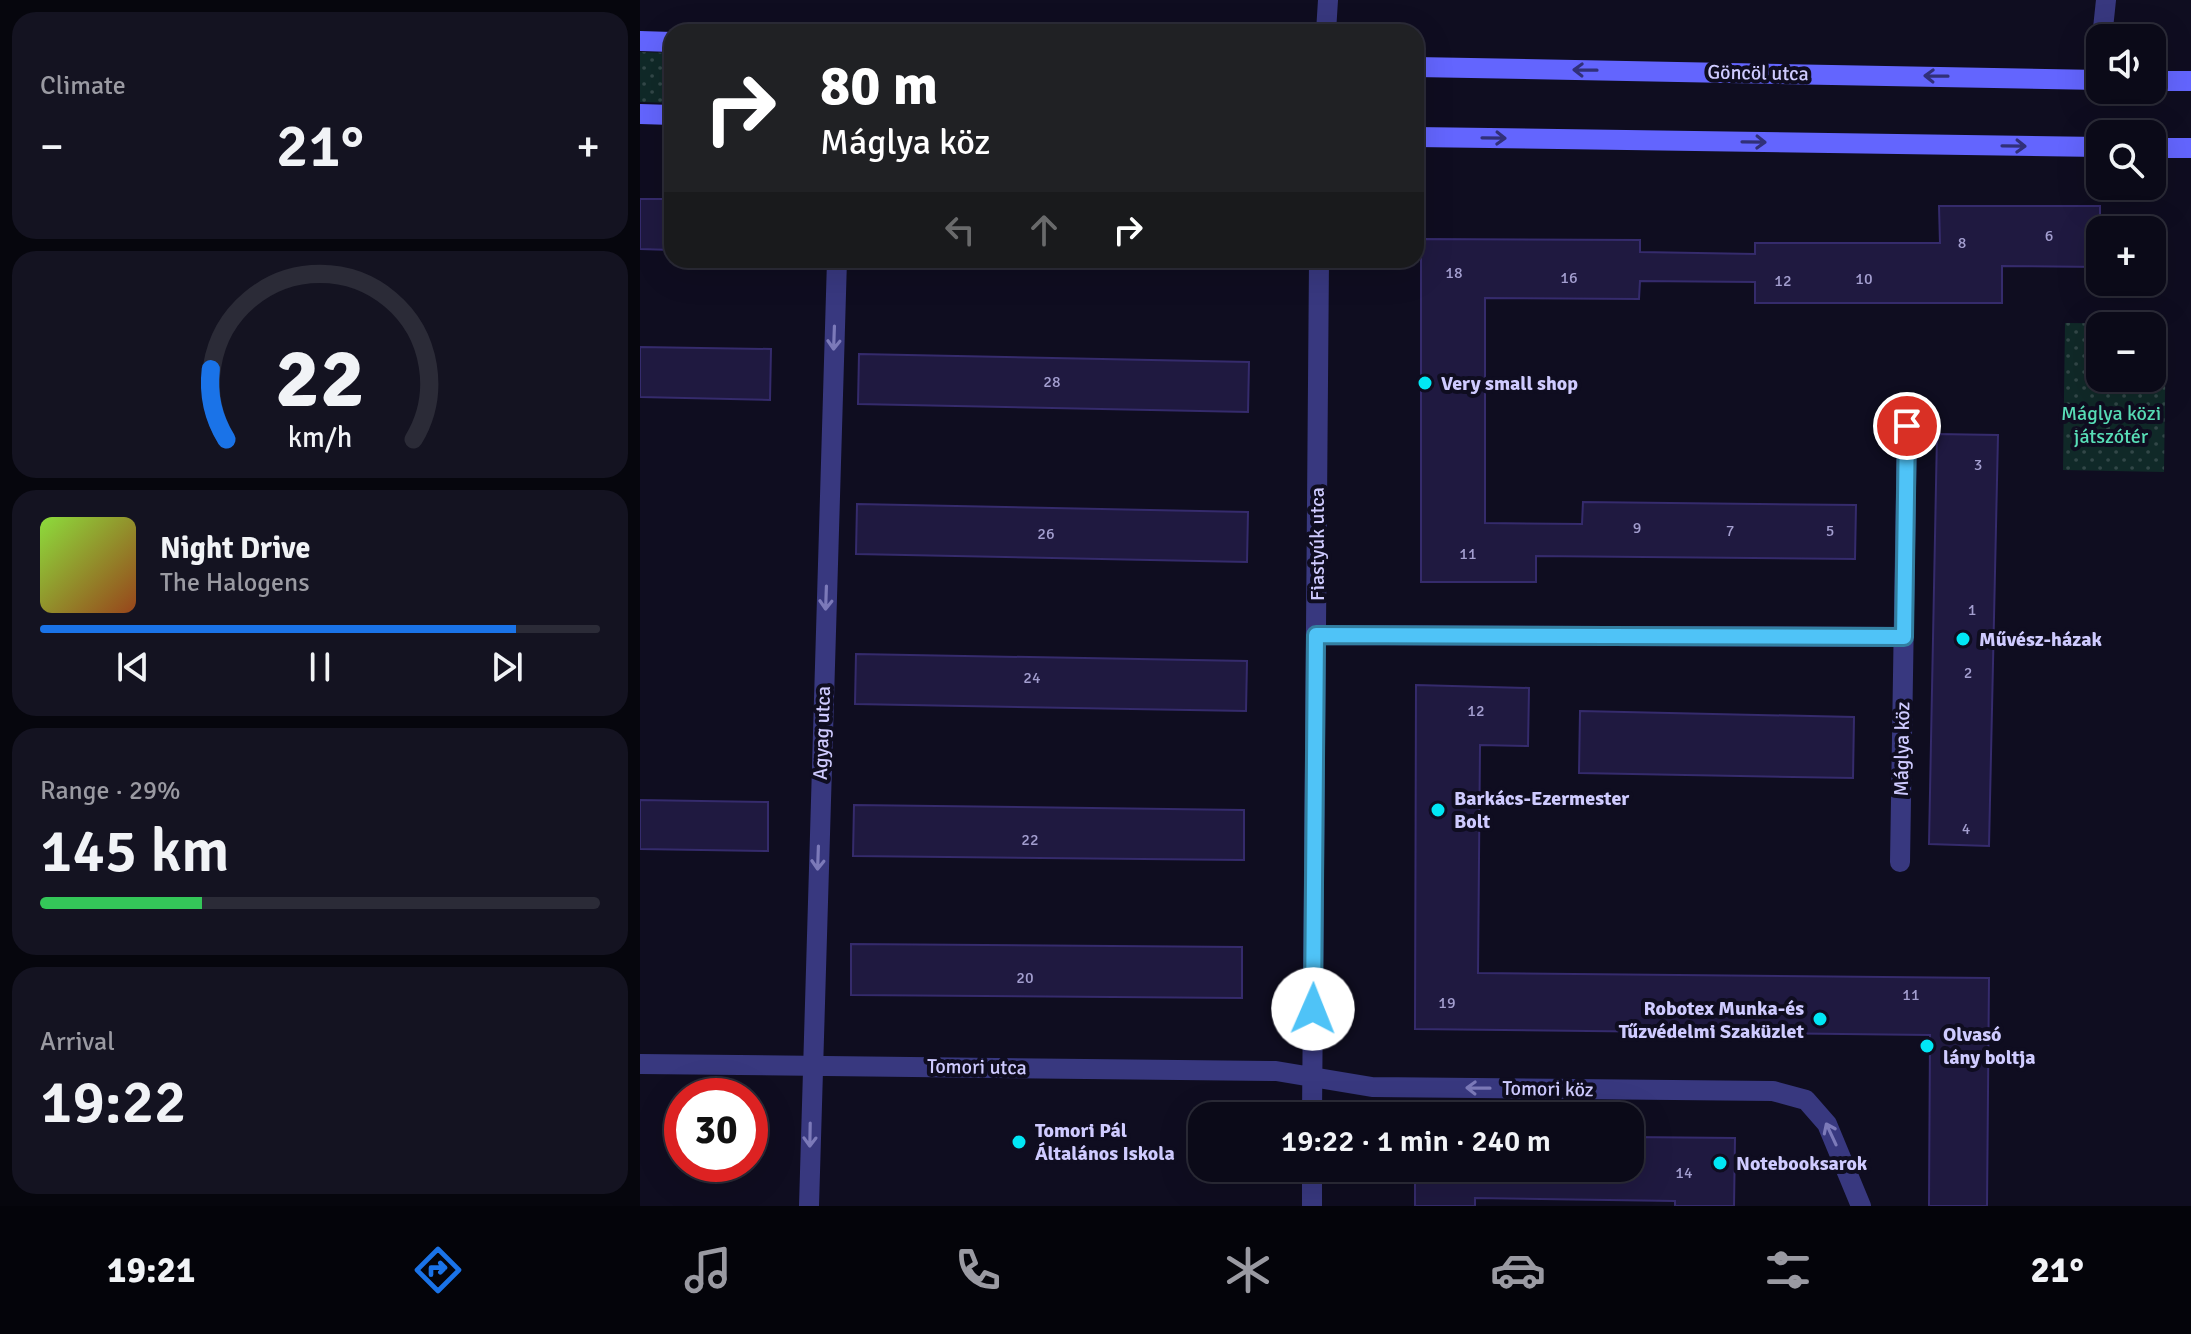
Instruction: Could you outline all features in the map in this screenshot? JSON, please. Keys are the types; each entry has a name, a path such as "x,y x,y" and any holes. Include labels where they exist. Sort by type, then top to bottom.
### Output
{"street":[{"path":"1326,24 1328,0"},
{"path":"2103,24 2106,0"},
{"path":"640,41 664,42"},
{"name":"Göncöl utca","path":"1424,67 2086,80"},
{"path":"2166,81 2191,81"},
{"path":"640,114 664,115"},
{"path":"1424,137 2086,147"},
{"path":"2166,148 2191,148"},
{"name":"Agyag utca","path":"809,1206 837,268"},
{"name":"Fiastyúk utca","path":"1312,1102 1319,268"},
{"name":"Máglya köz","path":"1900,862 1907,426"},
{"path":"1316,635 1904,637"},
{"name":"Tomori utca","path":"640,1064 1276,1071 1313,1078"},
{"name":"Tomori köz","path":"1313,1078 1372,1087 1773,1091 1806,1100 1827,1124 1861,1206"},
{"path":"1312,1182 1312,1206"}],"green space":[{"path":"640,52 664,53 664,103 640,102"},
{"name":"Máglya közi játszótér","path":"2065,323 2086,323 2086,392 2165,392 2164,472 2063,470"}],"building":[{"path":"640,199 664,199 664,250 640,249"},
{"path":"1939,206 2100,206 2100,216 2086,216 2086,267 2002,266 2002,303 1755,303 1755,282 1640,281 1639,299 1485,298 1485,523 1582,524 1583,502 1856,505 1855,559 1536,556 1536,582 1421,582 1421,268 1424,268 1424,239 1640,240 1640,252 1755,254 1755,243 1940,243"},
{"path":"640,347 771,349 770,400 640,397"},
{"path":"859,354 1249,362 1248,412 858,404"},
{"name":"Művész-házak","path":"1937,434 1998,435 1989,846 1929,844"},
{"path":"857,504 1248,512 1247,562 856,554"},
{"path":"856,654 1247,661 1246,711 855,704"},
{"path":"1416,685 1529,688 1528,746 1480,745 1478,973 1989,978 1987,1206 1929,1206 1930,1035 1415,1029"},
{"path":"1580,711 1854,717 1853,778 1579,773"},
{"path":"640,800 768,802 768,851 640,849"},
{"path":"854,805 1244,810 1244,860 853,856"},
{"path":"851,944 1242,947 1242,998 851,995"},
{"path":"1644,1137 1735,1138 1734,1206 1675,1206 1675,1201 1475,1198 1475,1206 1415,1206 1415,1182 1644,1182"}],"place":[{"name":"Very small shop","path":"1425,383"},
{"name":"Művész-házak","path":"1963,639"},
{"name":"Barkács-Ezermester Bolt","path":"1438,810"},
{"name":"Robotex Munka-és Tűzvédelmi Szaküzlet","path":"1820,1019"},
{"name":"Olvasó lány boltja","path":"1927,1046"},
{"name":"Tomori Pál Általános Iskola","path":"1019,1142"},
{"name":"Notebooksarok","path":"1720,1163"}],"route":[{"path":"1313,1009 1316,635 1904,637 1907,426"}]}
